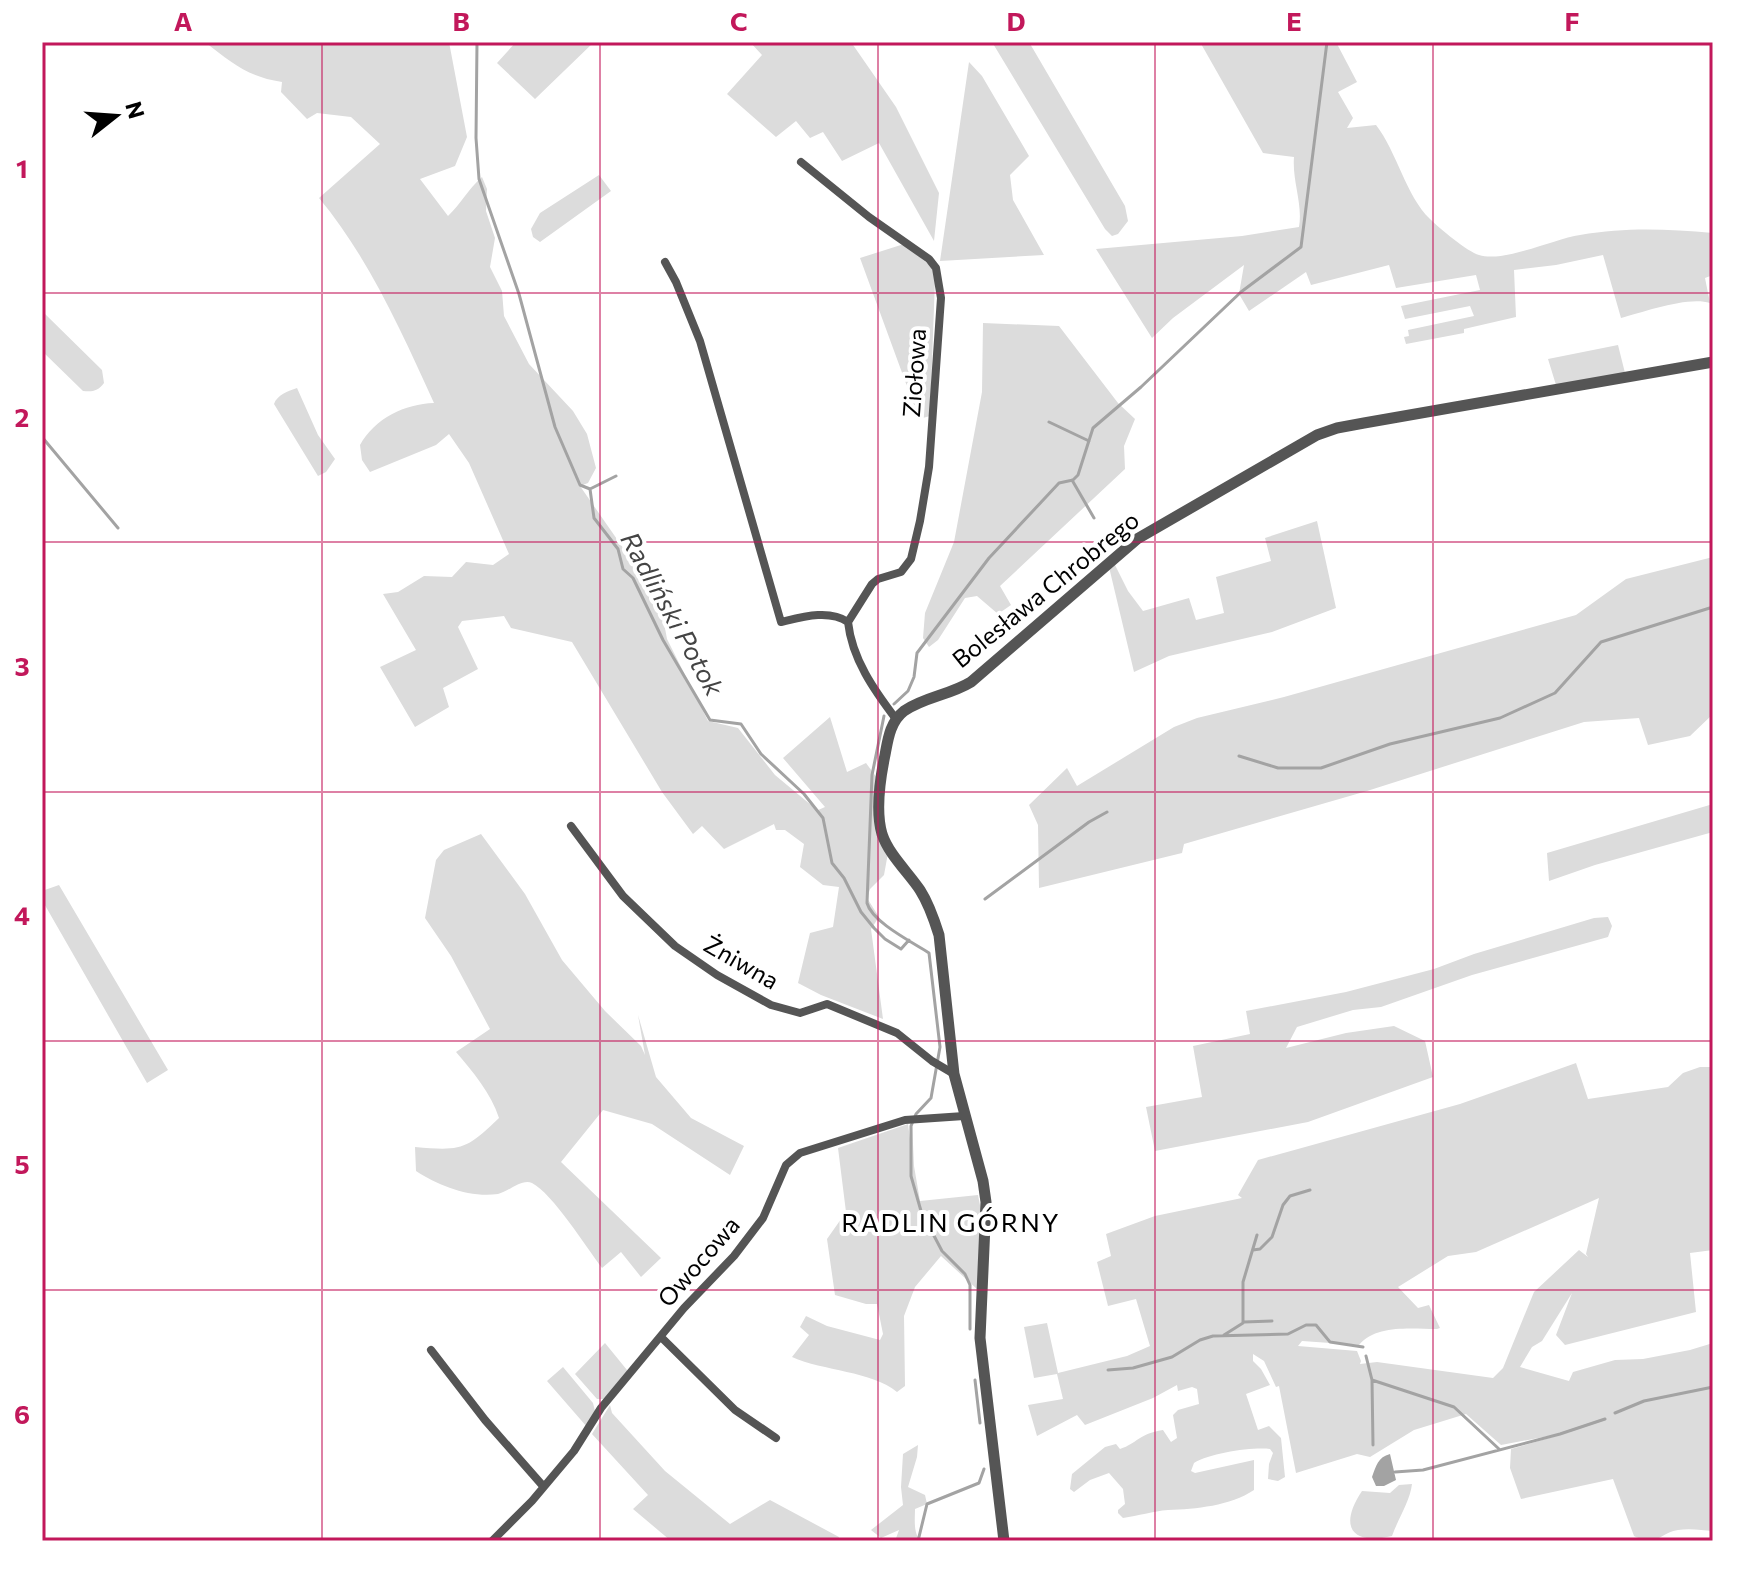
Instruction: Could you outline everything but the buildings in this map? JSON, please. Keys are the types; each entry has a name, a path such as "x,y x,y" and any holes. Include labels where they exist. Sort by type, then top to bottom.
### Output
{"street":[{"name":"Ziołowa","path":"801,162 869,217 929,259 936,268 941,298 929,467 911,559 901,572 872,584 848,622"},
{"path":"665,262 700,341 781,622 821,615 848,622 850,640 857,658 896,719 888,736 883,763 880,820 886,844 920,891 933,915 939,935 954,1074 983,1181 986,1202 980,1338 1004,1541"},
{"name":"Bolesława Chrobrego","path":"896,719 916,705 956,691 971,682 1137,539 1317,435 1348,426 1713,362"},
{"name":"Żniwna","path":"571,826 623,896 675,946 717,975 771,1005 800,1013 827,1004 897,1033 954,1074"},
{"name":"Owocowa","path":"492,1541 574,1451 601,1408 684,1308 744,1243 763,1218 786,1165 800,1153 905,1120 964,1116"},
{"path":"661,1337 735,1410 776,1438"},
{"path":"431,1350 485,1420 543,1486"}],"shaded area":[{"path":"205,42 449,42 467,137 455,166 420,179 448,216 482,177 487,189 486,211 495,238 490,267 502,291 504,316 529,364 573,411 587,434 596,468 588,483 580,486 660,601 667,639 708,721 738,728 775,775 816,811 825,807 783,758 830,717 847,772 866,763 877,778 888,853 884,875 870,889 867,898 879,917 871,929 883,1019 798,983 810,933 833,927 839,887 823,885 800,867 804,844 785,830 776,830 774,824 724,849 702,826 693,834 662,792 572,642 511,628 504,616 462,621 458,627 478,669 443,688 449,707 415,727 380,667 416,650 383,594 398,592 424,576 452,577 466,562 493,565 509,554 469,463 449,434 436,445 370,472 362,460 360,445 382,420 412,406 434,403 369,271 319,198 380,144 351,117 317,113 307,119 281,92 282,82 250,73"},
{"path":"516,42 594,42 535,99 497,63"},
{"path":"750,42 851,42 896,107 939,193 934,241 879,143 842,161 823,132 810,138 796,121 776,137 727,94 762,55"},
{"path":"992,42 1029,42 1125,206 1128,221 1118,234 1112,236 1105,229"},
{"path":"1200,42 1336,42 1357,82 1338,92 1353,118 1347,128 1376,125 1422,209 1447,234 1479,255 1502,256 1597,232 1663,230 1713,233 1713,275 1705,278 1710,303 1678,303 1621,318 1603,255 1514,270 1516,317 1464,329 1464,333 1406,344 1404,337 1409,336 1408,330 1474,316 1470,306 1405,319 1401,306 1480,290 1476,275 1396,288 1389,265 1311,285 1306,272 1249,311 1239,294 1244,265 1173,318 1152,338 1096,249 1242,236 1299,227 1294,157 1263,153"},
{"path":"969,62 982,76 1029,156 1010,175 1013,200 1044,255 940,261"},
{"path":"599,175 611,191 540,242 533,237 531,229 540,213"},
{"path":"904,244 933,268 935,280 930,416 919,419 860,258"},
{"path":"42,311 102,370 104,383 100,388 83,391 42,351"},
{"path":"983,323 1059,326 1118,403 1135,419 1124,446 1125,469 1000,586 1011,605 998,614 977,596 965,598 938,640 929,647 923,638 925,613 954,542 982,392"},
{"path":"1618,345 1625,373 1556,385 1548,359"},
{"path":"297,388 318,435 335,459 326,472 318,476 274,404 280,396"},
{"path":"1317,521 1336,608 1272,632 1169,656 1134,672 1109,567 1114,563 1128,591 1143,611 1189,598 1196,620 1224,613 1216,577 1271,561 1265,538"},
{"path":"1713,557 1713,714 1690,736 1648,745 1639,718 1584,722 1367,791 1184,844 1182,853 1039,888 1038,825 1029,805 1067,768 1077,786 1174,727 1197,718 1284,697 1576,615 1626,579"},
{"path":"1713,804 1713,832 1549,881 1547,853"},
{"path":"481,834 525,894 562,960 605,1011 641,1046 645,1055 638,1015 656,1077 691,1118 744,1146 730,1175 652,1124 603,1110 561,1162 661,1258 641,1277 621,1252 602,1268 559,1209 532,1183 524,1182 498,1194 477,1194 445,1186 416,1171 415,1147 443,1149 462,1146 478,1137 499,1118 486,1091 456,1052 490,1029 451,956 425,918 436,860 444,850"},
{"path":"59,885 168,1070 147,1083 42,900 42,891"},
{"path":"1608,917 1612,926 1608,937 1472,975 1381,1007 1353,1010 1297,1027 1286,1048 1346,1033 1394,1026 1425,1041 1433,1077 1308,1122 1155,1151 1146,1107 1202,1097 1193,1046 1250,1034 1246,1011 1346,992 1434,969 1594,918"},
{"path":"1576,1063 1588,1099 1668,1087 1683,1073 1700,1067 1713,1067 1713,1250 1690,1253 1696,1312 1565,1345 1556,1335 1572,1293 1542,1341 1532,1347 1520,1367 1569,1381 1573,1372 1615,1360 1643,1359 1713,1343 1713,1531 1678,1530 1648,1541 1634,1536 1613,1479 1521,1499 1510,1468 1511,1449 1570,1432 1501,1445 1466,1414 1414,1430 1370,1457 1357,1454 1296,1473 1279,1386 1276,1387 1264,1361 1253,1354 1253,1361 1270,1385 1246,1394 1258,1430 1269,1426 1281,1438 1285,1477 1278,1481 1268,1479 1273,1453 1270,1449 1242,1450 1201,1459 1194,1463 1191,1471 1195,1473 1254,1460 1254,1490 1212,1506 1123,1518 1118,1510 1125,1504 1123,1489 1109,1473 1090,1480 1074,1492 1070,1489 1072,1474 1105,1447 1116,1444 1120,1449 1148,1434 1163,1430 1171,1442 1177,1438 1173,1415 1178,1410 1199,1404 1197,1389 1192,1387 1178,1391 1177,1385 1085,1425 1077,1415 1037,1436 1028,1405 1063,1399 1057,1374 1034,1378 1024,1327 1047,1323 1058,1373 1127,1356 1150,1346 1136,1299 1108,1306 1097,1262 1111,1256 1106,1234 1155,1216 1242,1198 1238,1195 1258,1160 1460,1104","holes":["1599,1198 1586,1254 1588,1257 1579,1250 1534,1292 1503,1368 1493,1378 1377,1362 1360,1364 1357,1351 1298,1346 1302,1341 1359,1345 1366,1338 1385,1331 1440,1328 1429,1305 1418,1308 1398,1287 1448,1256 1476,1252"]},
{"path":"912,1122 914,1166 920,1201 978,1195 984,1226 978,1290 941,1256 915,1287 904,1316 905,1386 897,1392 861,1375 792,1357 809,1335 800,1327 806,1316 827,1326 880,1340 883,1334 877,1304 835,1295 827,1239 846,1212 838,1148 908,1124 910,1139"},
{"path":"605,1343 627,1370 627,1375 605,1399 597,1399 575,1374"},
{"path":"563,1367 593,1403 595,1411 587,1427 547,1381"},
{"path":"610,1405 612,1413 665,1471 730,1524 770,1500 839,1537 838,1541 671,1541 633,1509 648,1495 592,1434"},
{"path":"918,1445 908,1487 925,1495 927,1504 915,1509 916,1530 921,1541 895,1541 899,1530 881,1538 871,1530 903,1505 903,1454"},
{"path":"1390,1454 1396,1480 1376,1486 1372,1477 1376,1466"},
{"path":"1412,1484 1392,1536 1366,1538 1353,1530 1351,1514 1362,1491 1390,1493 1399,1485"}],"waterway":[{"name":"Radliński Potok","path":"477,42 476,138 479,179 519,294 555,427 580,485 590,489 594,518 618,549 623,569 633,578 663,640 710,720 741,724 761,754 804,794 823,818 832,863 844,878 861,912 885,939 901,949 909,940"},
{"path":"894,704 908,691 914,677 917,653 989,558 1059,483 1073,480 1078,475 1093,428 1241,292 1301,247 1327,42"},
{"path":"1049,422 1089,441"},
{"path":"42,437 118,528"},
{"path":"590,489 616,476"},
{"path":"1072,480 1094,518"},
{"path":"1239,756 1278,768 1321,768 1390,744 1500,718 1555,693 1601,642 1713,607"},
{"name":"Radliński Potok","path":"884,716 872,775 867,903 884,924 929,953 940,1047 931,1098 916,1114 911,1126 911,1176 921,1211 942,1251 965,1274 970,1285 970,1329"},
{"path":"985,899 1107,812"},
{"path":"1253,1250 1260,1249 1272,1237 1283,1205 1290,1196 1310,1190"},
{"path":"1224,1335 1243,1323 1243,1282 1257,1235"},
{"path":"1244,1322 1272,1321"},
{"path":"1108,1370 1133,1368 1172,1357 1213,1336 1288,1334 1306,1325 1316,1325 1330,1342 1363,1347"},
{"path":"1366,1356 1372,1380 1454,1407 1499,1449"},
{"name":"Radliński Potok","path":"975,1380 980,1423"},
{"path":"1372,1380 1373,1445"},
{"path":"1615,1413 1644,1401 1713,1387"},
{"path":"1395,1472 1423,1470 1605,1419"},
{"name":"Radliński Potok","path":"918,1541 927,1504 979,1483 984,1469"}],"district":[{"name":"RADLIN GÓRNY","path":"951,1223"}]}
